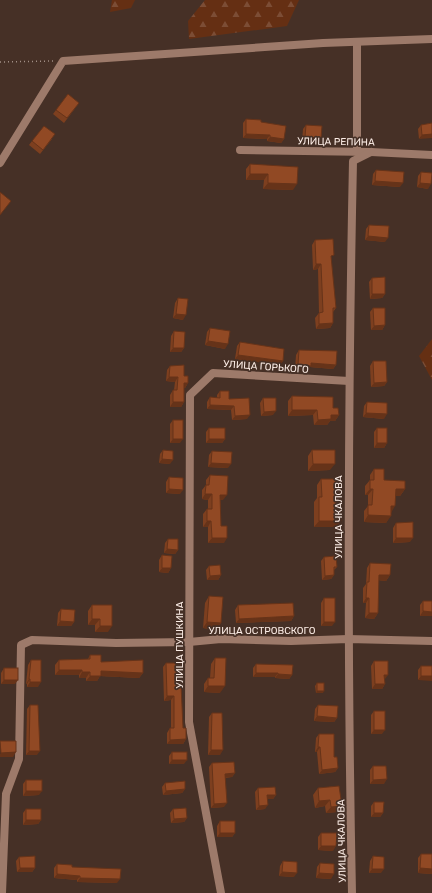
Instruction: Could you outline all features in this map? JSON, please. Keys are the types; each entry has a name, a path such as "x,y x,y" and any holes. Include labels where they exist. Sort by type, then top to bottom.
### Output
{"street":[{"path":"0,163 63,61 357,42 432,39"},
{"path":"357,42 357,152"},
{"name":"УЛИЦА РЕПИНА","path":"240,150 371,152 432,155"},
{"name":"УЛИЦА ЧКАЛОВА","path":"352,893 348,639 349,381 354,161 371,152"},
{"name":"УЛИЦА ГОРЬКОГО","path":"190,394 213,373 349,381"},
{"name":"УЛИЦА ПУШКИНА","path":"190,394 189,722 221,893"},
{"name":"УЛИЦА ОСТРОВСКОГО","path":"2,893 6,794 19,759 21,645 32,640 116,643 190,642 221,639 291,641 348,639 432,641"}],"path":[{"path":"0,62 63,61"}],"green space":[{"path":"112,0 135,0 131,8 110,12"},
{"path":"205,0 299,0 287,26 189,39 188,21"},
{"path":"432,339 432,380 419,356"}],"building":[{"path":"68,94 79,103 67,118 56,110"},
{"path":"246,119 261,120 261,122 286,126 284,139 270,137 270,135 246,134"},
{"path":"432,123 432,134 422,135 421,125"},
{"path":"306,125 322,126 321,138 305,137"},
{"path":"44,126 55,134 43,150 32,141"},
{"path":"250,164 298,167 297,184 268,183 268,174 250,174"},
{"path":"376,170 404,172 403,183 375,181"},
{"path":"421,172 432,173 431,184 420,183"},
{"path":"0,192 11,201 0,215"},
{"path":"369,225 389,226 388,238 368,236"},
{"path":"333,239 334,255 331,256 336,308 333,308 333,323 319,324 319,313 323,312 321,264 316,264 315,240"},
{"path":"385,277 385,294 372,294 372,278"},
{"path":"178,298 188,299 186,315 176,314"},
{"path":"373,308 385,308 385,325 374,326"},
{"path":"210,328 230,331 228,344 208,341"},
{"path":"174,331 185,332 184,348 173,348"},
{"path":"240,342 284,349 283,361 238,355"},
{"path":"299,350 337,351 336,365 311,363 311,366 298,365"},
{"path":"373,361 386,361 387,382 374,383"},
{"path":"184,365 184,376 188,376 188,383 184,383 184,402 173,402 173,390 177,390 178,377 169,377 170,366"},
{"path":"220,391 229,391 229,399 249,398 250,415 235,416 234,406 210,405 210,397 220,398"},
{"path":"292,396 333,397 333,408 338,408 339,415 331,415 331,419 318,420 317,410 292,410"},
{"path":"263,398 276,398 276,411 264,412"},
{"path":"367,402 387,403 387,414 366,413"},
{"path":"173,420 183,420 183,439 173,439"},
{"path":"209,428 225,428 225,439 209,439"},
{"path":"377,428 387,428 387,443 377,443"},
{"path":"163,450 173,451 173,460 162,459"},
{"path":"312,450 335,450 335,464 313,464"},
{"path":"212,451 232,452 231,464 211,463"},
{"path":"374,469 384,469 384,480 405,481 405,489 396,489 395,506 391,506 391,516 368,515 368,505 372,505 373,489 370,489 370,480 374,480"},
{"path":"210,475 228,476 227,495 220,495 221,526 227,526 227,538 212,538 211,521 207,521 207,509 212,509 212,494 205,494 206,485 209,485"},
{"path":"169,477 183,478 183,490 169,489"},
{"path":"321,479 336,479 336,511 341,512 341,521 319,521 319,497 322,497"},
{"path":"413,522 413,538 396,538 396,523"},
{"path":"168,539 178,539 178,550 167,549"},
{"path":"162,555 172,556 171,568 162,568"},
{"path":"336,556 337,567 334,567 334,575 325,576 324,557"},
{"path":"370,563 391,564 390,575 379,575 378,613 369,613 369,598 366,598"},
{"path":"220,565 221,575 210,576 209,566"},
{"path":"209,596 223,597 221,623 207,622"},
{"path":"324,598 335,598 335,622 324,622"},
{"path":"423,601 432,601 432,612 423,611"},
{"path":"293,603 294,616 239,619 238,605"},
{"path":"92,605 112,605 112,626 100,626 100,619 92,619"},
{"path":"61,609 75,610 74,622 60,621"},
{"path":"90,655 101,655 101,662 143,660 143,673 101,671 101,676 90,676 90,672 82,672 82,670 59,670 59,660 90,659"},
{"path":"215,658 226,658 225,686 208,686 208,678 214,678"},
{"path":"31,660 41,660 41,682 30,682"},
{"path":"374,661 388,661 388,675 384,675 385,684 375,684"},
{"path":"166,663 180,663 183,728 186,728 186,739 170,740 170,728 174,728 174,696 167,696"},
{"path":"256,664 293,665 292,675 278,673 256,673"},
{"path":"421,666 432,666 432,676 421,676"},
{"path":"4,668 18,668 18,680 4,680"},
{"path":"317,683 324,683 324,691 317,691"},
{"path":"30,705 38,705 40,751 29,751"},
{"path":"318,705 338,706 337,718 317,716"},
{"path":"374,711 385,711 385,730 374,730"},
{"path":"212,713 222,713 223,750 211,750"},
{"path":"319,734 334,734 334,757 337,757 338,768 322,770 320,747 318,747"},
{"path":"0,741 16,741 16,752 1,753"},
{"path":"172,752 187,752 187,760 172,760"},
{"path":"234,762 235,773 225,774 227,803 214,804 212,763"},
{"path":"373,766 386,766 387,779 373,780"},
{"path":"26,780 42,780 42,791 26,791"},
{"path":"185,781 185,789 166,791 165,783"},
{"path":"339,786 342,806 331,807 330,800 319,801 318,788"},
{"path":"275,787 276,795 267,795 268,805 259,806 258,788"},
{"path":"374,802 384,802 383,813 374,813"},
{"path":"186,808 187,818 174,819 173,809"},
{"path":"26,809 41,809 41,820 26,820"},
{"path":"220,821 235,821 235,833 220,833"},
{"path":"321,833 337,833 336,846 321,846"},
{"path":"421,854 432,854 432,869 420,868"},
{"path":"35,856 35,868 20,868 19,857"},
{"path":"373,856 384,857 384,869 372,869"},
{"path":"283,861 297,862 297,873 282,872"},
{"path":"320,863 334,864 334,874 319,873"},
{"path":"57,864 72,865 72,867 121,869 120,879 80,878 80,876 57,874"}]}
